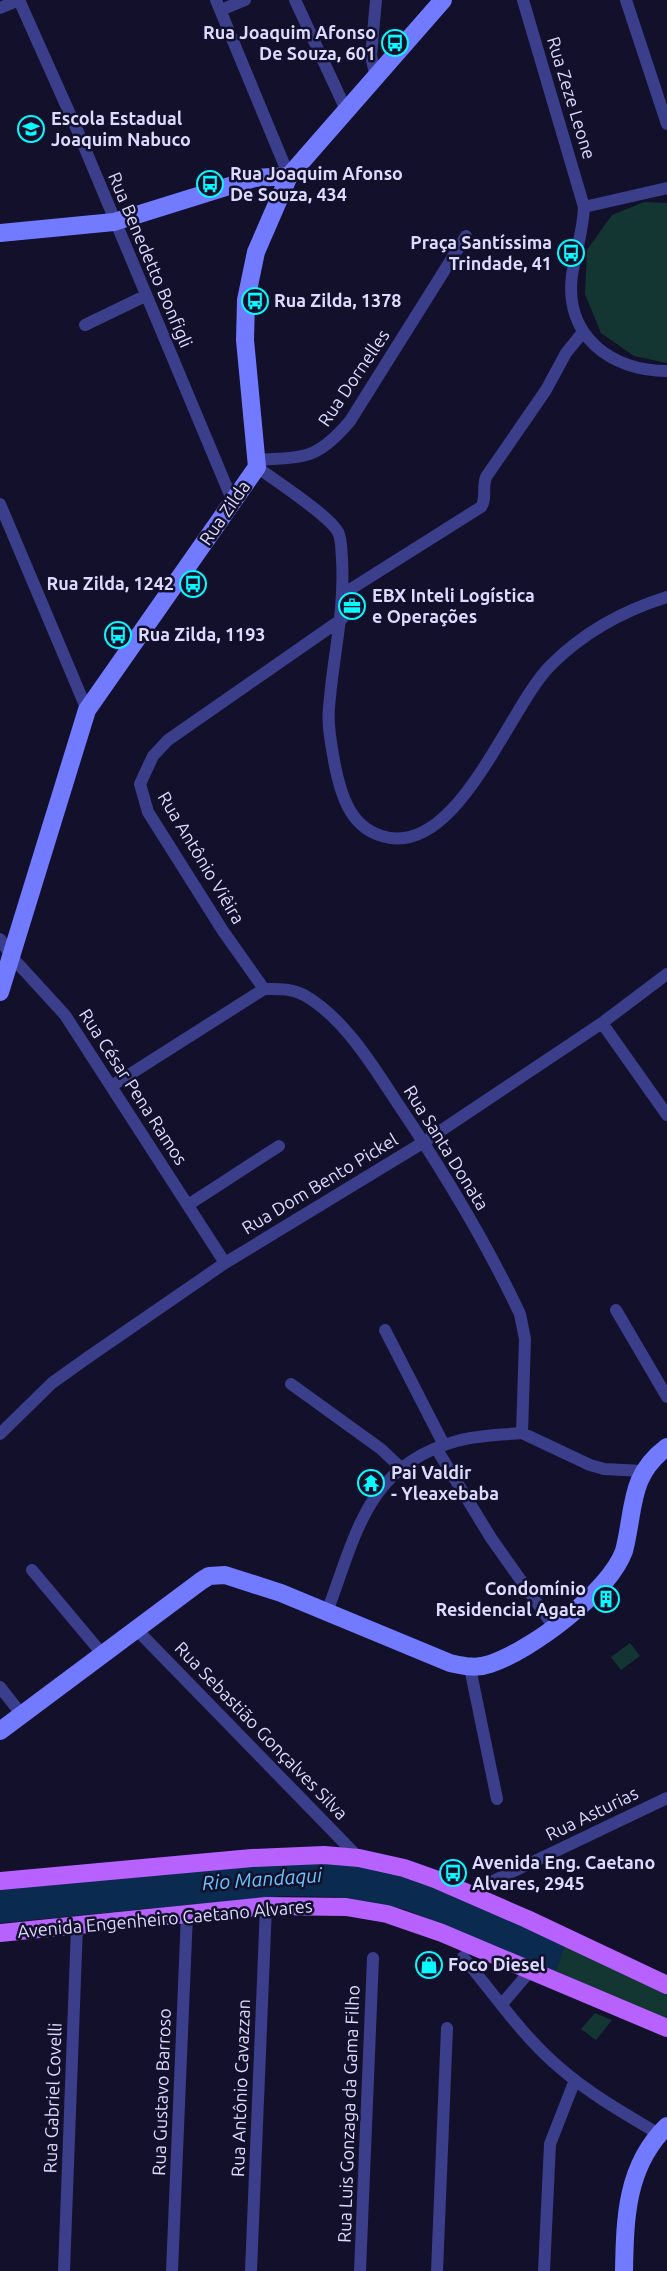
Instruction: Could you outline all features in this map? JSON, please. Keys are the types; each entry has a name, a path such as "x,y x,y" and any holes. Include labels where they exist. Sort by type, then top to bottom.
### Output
{"main road":[{"path":"0,1881 252,1858 324,1855 359,1858 404,1868 468,1893 667,1985"},
{"name":"Avenida Engenheiro Caetano Alvares","path":"0,1933 266,1906 346,1906 387,1914 442,1934 667,2028"}],"street":[{"path":"0,8 19,0"},
{"name":"Rua Benedetto Bonfigli","path":"19,0 78,132 233,502"},
{"path":"0,233 114,222 255,178 289,176 219,5 244,0"},
{"path":"295,0 347,112"},
{"path":"376,0 371,56 376,77"},
{"name":"Rua Zilda","path":"0,992 87,710 233,502 257,464 245,340 249,277 256,252 289,176 443,0"},
{"name":"Rua Zeze Leone","path":"523,0 584,207"},
{"path":"627,0 667,124"},
{"path":"667,188 584,207 572,283 576,310 583,332 599,350 627,367 667,371"},
{"name":"Rua Dornelles","path":"257,464 302,457 331,443 350,421 466,236"},
{"path":"85,325 145,296"},
{"path":"343,594 481,507 484,501 483,486 486,477 546,390 566,353 583,332"},
{"path":"257,464 337,530 340,538 342,619 328,710 337,775 348,808 358,824 391,840 411,839 427,831 443,817 489,761 532,686 550,666 592,631 610,620 667,597"},
{"path":"0,504 87,710"},
{"name":"Rua Antônio Viêira","path":"264,989 223,931 148,812 140,784 153,756 168,740 342,619"},
{"name":"Rua César Pena Ramos","path":"0,939 12,956 65,1015 225,1263"},
{"name":"Rua Dom Bento Pickel","path":"0,1434 52,1383 225,1263 424,1142 602,1023 667,974"},
{"path":"112,1085 264,989"},
{"name":"Rua Santa Donata","path":"264,989 287,989 303,995 327,1012 379,1075 424,1142 520,1314 525,1339 522,1433"},
{"path":"602,1023 667,1115"},
{"path":"188,1205 279,1146"},
{"path":"616,1310 667,1397"},
{"path":"385,1330 440,1446 491,1538 554,1627"},
{"path":"291,1384 381,1449 400,1467"},
{"path":"327,1612 360,1523 372,1499 400,1467 440,1446 465,1439 522,1433 590,1465 643,1471"},
{"path":"0,1731 104,1656 201,1581 218,1575 281,1593 427,1655 470,1668 489,1664 505,1657 554,1627 604,1584 620,1562 628,1536 633,1497 643,1471 654,1457 667,1448"},
{"path":"32,1570 104,1656"},
{"name":"Rua Sebastião Gonçalves Silva","path":"137,1630 359,1858"},
{"path":"470,1668 497,1798"},
{"path":"0,1687 22,1715"},
{"name":"Rua Asturias","path":"468,1893 667,1798"},
{"name":"Rua Antônio Cavazzan","path":"251,2271 266,1906"},
{"name":"Rua Gustavo Barroso","path":"172,2271 187,1914"},
{"name":"Rua Gabriel Covelli","path":"64,2271 77,1926"},
{"path":"463,1957 536,2045 575,2080 663,2130 646,2153 630,2190 624,2271"},
{"name":"Rua Luis Gonzaga da Gama Filho","path":"360,2271 373,1958"},
{"path":"502,2004 530,1971"},
{"path":"437,2271 447,2028"},
{"path":"544,2271 550,2144 575,2080"}],"green space":[{"path":"644,202 667,203 667,363 634,356 601,333 585,294 587,250 612,215"},
{"path":"630,1643 640,1656 621,1670 611,1657"},
{"path":"566,1941 667,1991 667,2021 556,1971"},
{"path":"595,2013 612,2020 596,2040 581,2029"}],"water":[{"name":"Rio Mandaqui","path":"289,1860 399,1870 566,1941 556,1971 404,1909 335,1897 283,1896 0,1923 0,1887"}],"place":[{"name":"Rua Joaquim Afonso De Souza, 601","path":"395,43"},
{"name":"Escola Estadual Joaquim Nabuco","path":"31,129"},
{"name":"Rua Joaquim Afonso De Souza, 434","path":"210,184"},
{"name":"Praça Santíssima Trindade, 41","path":"571,253"},
{"name":"Rua Zilda, 1378","path":"255,301"},
{"name":"Rua Zilda, 1242","path":"193,584"},
{"name":"EBX Inteli Logística e Operações","path":"352,606"},
{"name":"Rua Zilda, 1193","path":"118,635"},
{"name":"Pai Valdir - Yleaxebaba","path":"371,1483"},
{"name":"Condomínio Residencial Agata","path":"606,1599"},
{"name":"Avenida Eng. Caetano Alvares, 2945","path":"453,1873"},
{"name":"Foco Diesel","path":"429,1965"}]}
